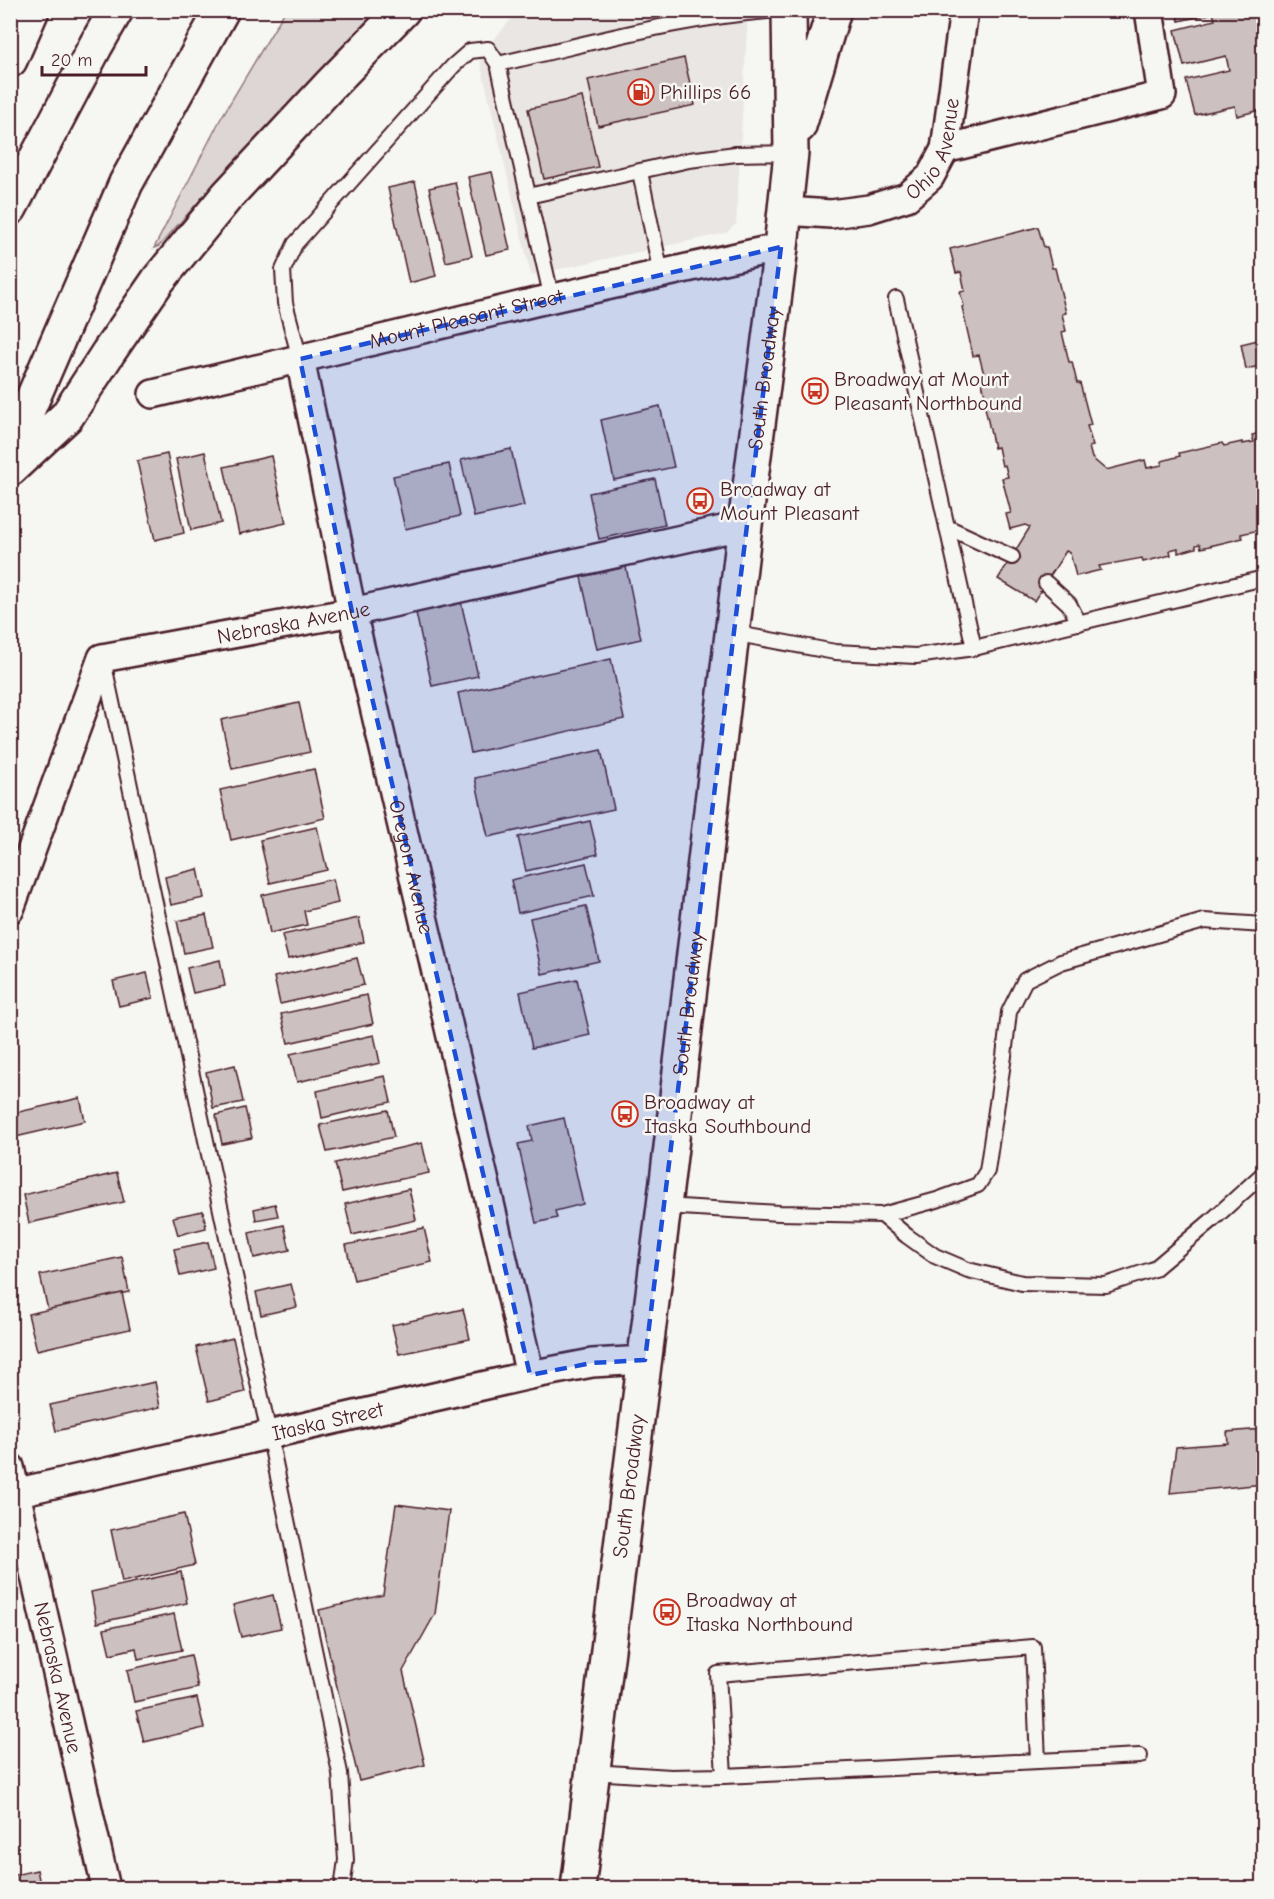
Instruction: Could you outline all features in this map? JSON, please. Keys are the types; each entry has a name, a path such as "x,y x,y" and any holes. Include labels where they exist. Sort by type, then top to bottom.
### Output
{"main road":[{"path":"10,60 32,10"},
{"path":"10,208 116,10"},
{"path":"10,451 126,183 222,10"},
{"path":"10,469 67,416 159,279 227,196 403,10"},
{"name":"South Broadway","path":"578,1888 781,247 791,153 789,10"},
{"name":"South Broadway","path":"791,153 834,10"}],"street":[{"name":"Ohio Avenue","path":"784,211 831,214 869,209 907,197 930,177 945,149 964,10"},
{"path":"945,149 1162,95 1149,10"},
{"name":"Mount Pleasant Street","path":"153,394 781,247"},
{"name":"Oregon Avenue","path":"300,359 352,612 530,1375"},
{"name":"Nebraska Avenue","path":"102,658 352,612 745,525"},
{"path":"10,909 102,658"},
{"name":"Itaska Street","path":"14,1493 530,1375 591,1363 645,1360"},
{"name":"Nebraska Avenue","path":"10,1467 14,1493 106,1888"}],"lane":[{"path":"498,64 700,19 781,10"},
{"path":"300,359 285,303 283,270 295,244 461,58 470,51 488,49 498,64 552,299"},
{"path":"528,196 689,160 736,154 791,153"},
{"path":"639,171 661,274"},
{"path":"896,299 974,648"},
{"path":"947,527 1012,556"},
{"path":"732,633 835,652 916,656 974,648 1263,578"},
{"path":"1046,583 1069,604 1079,623"},
{"path":"102,658 340,1773 346,1860 342,1888"},
{"path":"664,1206 779,1213 882,1215 937,1200 978,1185 987,1170 1009,1012 1025,980 1061,962 1204,921 1263,925"},
{"path":"882,1215 935,1256 968,1270 1022,1283 1106,1285 1154,1269 1263,1173"},
{"path":"724,1776 718,1674 1034,1647 1038,1761"},
{"path":"592,1772 671,1777 724,1776 1140,1756"}],"highlighted area":[{"path":"781,247 645,1360 592,1363 530,1375 352,612 300,359"}],"shaded area":[{"path":"285,11 378,11 235,161 159,246 154,248 221,118"},
{"path":"518,11 748,11 736,224 726,233 531,275 479,57"}],"building":[{"path":"1176,10 1264,10 1264,109 1237,116 1235,106 1195,115 1186,80 1229,70 1226,56 1184,66 1175,30 1215,20 1213,13 1179,21"},
{"name":"Phillips 66","path":"684,58 695,105 598,126 588,80"},
{"path":"582,97 598,167 544,179 528,109"},
{"path":"492,172 510,250 486,255 468,177"},
{"path":"415,182 436,276 409,283 388,188"},
{"path":"455,182 472,256 446,262 429,188"},
{"path":"1038,227 1044,247 1047,247 1052,268 1055,268 1066,313 1062,314 1066,331 1062,332 1069,362 1072,362 1077,383 1080,383 1091,425 1087,426 1093,446 1089,447 1092,458 1106,470 1145,460 1147,468 1162,465 1162,461 1180,456 1179,453 1222,443 1224,446 1254,442 1252,435 1264,432 1264,529 1241,534 1243,538 1201,548 1200,544 1196,545 1196,548 1178,553 1178,548 1170,550 1171,555 1143,562 1142,558 1099,566 1101,570 1076,576 1070,553 1066,551 1034,601 998,579 1030,527 1025,525 1010,529 1006,514 1011,513 1002,478 1008,477 1005,465 1002,466 998,447 994,448 984,403 987,402 982,383 986,382 979,355 973,356 962,307 964,306 960,292 965,291 961,272 956,273 950,249"},
{"path":"1262,339 1264,365 1246,369 1241,344"},
{"path":"660,406 674,467 614,480 601,420"},
{"path":"511,449 524,506 474,517 461,460"},
{"path":"205,452 221,523 191,530 176,459"},
{"path":"167,454 184,533 155,540 137,461"},
{"path":"271,456 286,523 239,534 224,467"},
{"path":"449,464 460,516 405,529 393,476"},
{"path":"655,479 665,525 599,539 589,493"},
{"path":"626,567 641,639 597,649 581,577"},
{"path":"461,602 478,676 432,686 416,613"},
{"path":"611,659 624,719 471,753 458,693"},
{"path":"299,703 310,752 232,769 221,720"},
{"path":"601,750 614,809 488,837 475,778"},
{"path":"314,769 325,818 231,840 220,790"},
{"path":"590,821 598,854 526,871 518,837"},
{"path":"317,827 327,870 270,883 260,840"},
{"path":"586,863 594,896 518,913 511,880"},
{"path":"198,869 204,898 171,905 165,877"},
{"path":"333,879 338,903 304,911 307,925 270,933 262,895"},
{"path":"586,906 599,961 542,974 530,918"},
{"path":"206,915 213,947 184,953 177,921"},
{"path":"359,918 364,942 288,959 282,935"},
{"path":"357,958 364,985 280,1004 274,977"},
{"path":"220,960 225,986 193,993 187,968"},
{"path":"147,973 153,998 119,1006 113,981"},
{"path":"577,979 590,1035 532,1048 520,992"},
{"path":"367,995 373,1024 288,1043 281,1014"},
{"path":"374,1035 380,1063 297,1082 290,1054"},
{"path":"235,1065 243,1102 213,1108 206,1072"},
{"path":"385,1076 391,1102 322,1118 317,1091"},
{"path":"80,1098 85,1121 11,1138 10,1114"},
{"path":"245,1108 252,1138 222,1144 216,1115"},
{"path":"388,1110 394,1137 327,1152 320,1125"},
{"path":"564,1118 583,1204 555,1211 557,1218 536,1223 518,1144 532,1141 529,1126"},
{"path":"422,1143 429,1173 342,1192 335,1163"},
{"path":"117,1173 124,1202 29,1223 23,1195"},
{"path":"409,1189 416,1220 352,1235 345,1204"},
{"path":"275,1204 278,1216 256,1220 254,1209"},
{"path":"203,1211 206,1228 178,1235 173,1217"},
{"path":"284,1225 290,1250 254,1258 249,1233"},
{"path":"424,1228 432,1262 354,1280 346,1245"},
{"path":"208,1242 214,1268 180,1276 174,1249"},
{"path":"122,1257 129,1292 48,1310 40,1275"},
{"path":"291,1284 297,1307 261,1315 256,1292"},
{"path":"122,1293 130,1329 37,1350 28,1314"},
{"path":"463,1309 470,1339 399,1354 392,1325"},
{"path":"233,1338 245,1392 209,1401 196,1347"},
{"path":"155,1382 160,1407 56,1431 50,1405"},
{"path":"1261,1417 1264,1417 1264,1484 1170,1493 1176,1447 1228,1443 1227,1432 1262,1429"},
{"path":"396,1504 449,1511 435,1614 403,1671 425,1765 359,1781 319,1610 383,1595"},
{"path":"184,1514 195,1565 122,1582 111,1530"},
{"path":"181,1572 187,1603 97,1623 91,1592"},
{"path":"273,1595 281,1628 241,1637 233,1605"},
{"path":"174,1614 182,1650 138,1659 136,1648 110,1654 104,1629"},
{"path":"191,1655 198,1688 134,1702 127,1670"},
{"path":"197,1698 204,1728 144,1742 136,1711"},
{"path":"10,1752 16,1776 10,1777"},
{"path":"37,1870 41,1888 10,1888 10,1876"}],"place":[{"name":"Phillips 66","path":"641,92"},
{"name":"Broadway at Mount Pleasant Northbound","path":"815,391"},
{"name":"Broadway at Mount Pleasant","path":"700,501"},
{"name":"Broadway at Itaska Southbound","path":"625,1114"},
{"name":"Broadway at Itaska Northbound","path":"667,1612"}]}
